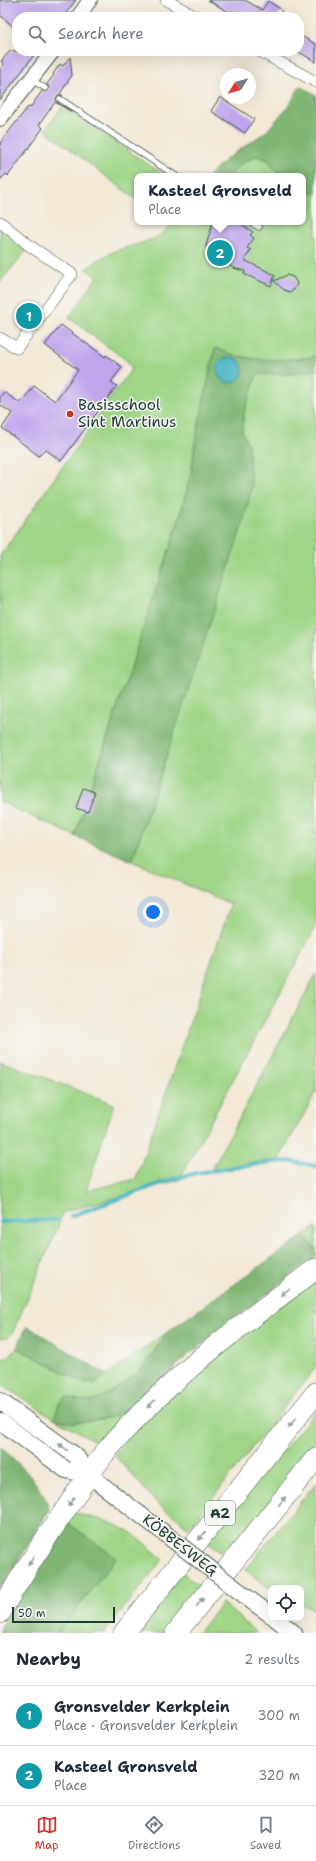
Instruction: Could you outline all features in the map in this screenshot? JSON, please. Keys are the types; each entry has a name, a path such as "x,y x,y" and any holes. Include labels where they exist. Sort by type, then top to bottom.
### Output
{"highway":[{"path":"0,1614 35,1555 89,1475 121,1435 180,1377 219,1343 316,1269"},
{"name":"A2","path":"124,1633 316,1393"},
{"name":"A2","path":"176,1633 316,1458"}],"main road":[{"name":"KÖBBESWEG","path":"0,1401 76,1456 89,1475 268,1613"},
{"name":"KÖBBESWEG","path":"0,1421 66,1470 89,1475"},
{"path":"279,1621 294,1633"}],"street":[{"path":"82,12 90,0"},
{"path":"166,0 187,12"},
{"path":"0,118 32,80 49,56"},
{"path":"268,56 316,82"},
{"path":"0,222 30,246 72,274 17,348 0,338"}],"lane":[{"path":"32,80 45,88"},
{"path":"60,99 171,173"},
{"path":"255,225 259,227"}],"green space":[{"path":"300,86 316,95 316,192 306,193 306,173 279,173 268,160 257,156 245,161 238,166 232,173 211,173 225,160 267,131 290,104"},
{"path":"62,107 161,173 134,173 134,198 45,130"},
{"path":"257,156 268,160 279,173 232,173 238,166"},
{"path":"316,192 316,357 267,361 228,354 215,348 195,442 192,468 180,517 75,836 0,802 0,556 132,368 126,360 69,318 97,277 86,269 99,259 109,254 154,238 168,229 171,225 306,225 306,193"},
{"path":"0,229 27,250 0,282"},
{"path":"215,348 240,356 265,360 316,357 316,370 291,374 257,374 244,412 242,431 248,445 252,486 244,520 132,861 75,836 180,517 192,468 195,442","holes":["229,357 243,372 238,380 222,360"]},
{"path":"316,370 316,926 179,1180 63,1212 12,1334 7,1338 0,1339 0,1061 114,1104 86,1191 136,1179 231,904 132,861 252,486 248,445 242,432 244,412 257,374 291,374"},
{"path":"316,974 316,1092 278,1161 244,1163 211,1171"},
{"path":"316,1227 316,1250 304,1235"},
{"path":"304,1235 316,1250 316,1256 187,1356 128,1410 112,1417 91,1421 72,1423 54,1418 60,1402 66,1397 77,1400 92,1401 106,1395 124,1383 143,1368 166,1333"},
{"path":"316,1276 316,1367 189,1528 156,1502 114,1455 148,1414"},
{"path":"27,1326 107,1375 95,1383 82,1382 17,1348"},
{"path":"166,1333 142,1369 111,1393 96,1400 90,1401 66,1397 91,1421 112,1417 128,1410 110,1431 95,1441 54,1418 0,1384 0,1359 7,1358 17,1348 82,1382 95,1383"},
{"path":"316,1411 316,1445 225,1556 207,1542"},
{"path":"0,1447 22,1467 36,1484 42,1493 49,1510 0,1591"},
{"path":"316,1483 316,1610 304,1605 304,1585 268,1585 268,1587 245,1570"},
{"path":"71,1512 109,1522 132,1533 163,1559 104,1633 58,1633 116,1558 65,1521"},
{"path":"65,1521 116,1558 58,1633 0,1633 0,1627"},
{"path":"182,1572 200,1587 164,1633 132,1633"},
{"path":"222,1603 257,1633 198,1633"}],"water":[{"path":"230,357 239,361 243,370 239,379 230,383 221,379 217,370 221,361"}],"building":[{"path":"0,0 76,0 67,12 12,12 12,26 0,15"},
{"path":"208,0 245,0 262,10 268,1 282,10 281,12 228,12"},
{"path":"304,38 316,44 316,62 304,55"},
{"path":"10,51 12,51 12,56 33,56 0,100 0,70 4,64 1,61"},
{"path":"70,57 72,75 60,94 63,96 58,95 56,99 58,103 74,113 55,102 39,125 43,128 8,176 6,174 0,180 0,143 28,107 30,108 42,91 48,91 49,88 47,84 54,75 53,74 60,64 63,66"},
{"path":"220,97 220,104 231,104 254,119 245,133 211,111"},
{"path":"212,225 242,225 253,232 250,235 254,238 247,248 251,250 244,260 275,275 271,286 244,274 245,271 233,268 217,255 212,255 208,252 206,246"},
{"path":"287,275 293,277 297,283 295,289 290,292 284,290 274,281"},
{"path":"61,325 105,357 106,355 122,367 111,382 117,386 61,461 45,449 39,456 2,428 12,413 0,405 0,397 4,392 20,403 34,386 55,401 78,370 45,345"},
{"path":"83,788 95,792 88,812 76,808"}],"waterway":[{"path":"71,1216 167,1181 196,1173 290,1161 316,1166"},
{"path":"0,1222 57,1220"}],"place":[{"name":"Kasteel Gronsveld","path":"220,253"},
{"name":"Gronsvelder Kerkplein","path":"29,316"},
{"name":"Basisschool Sint Martinus","path":"70,414"}]}
